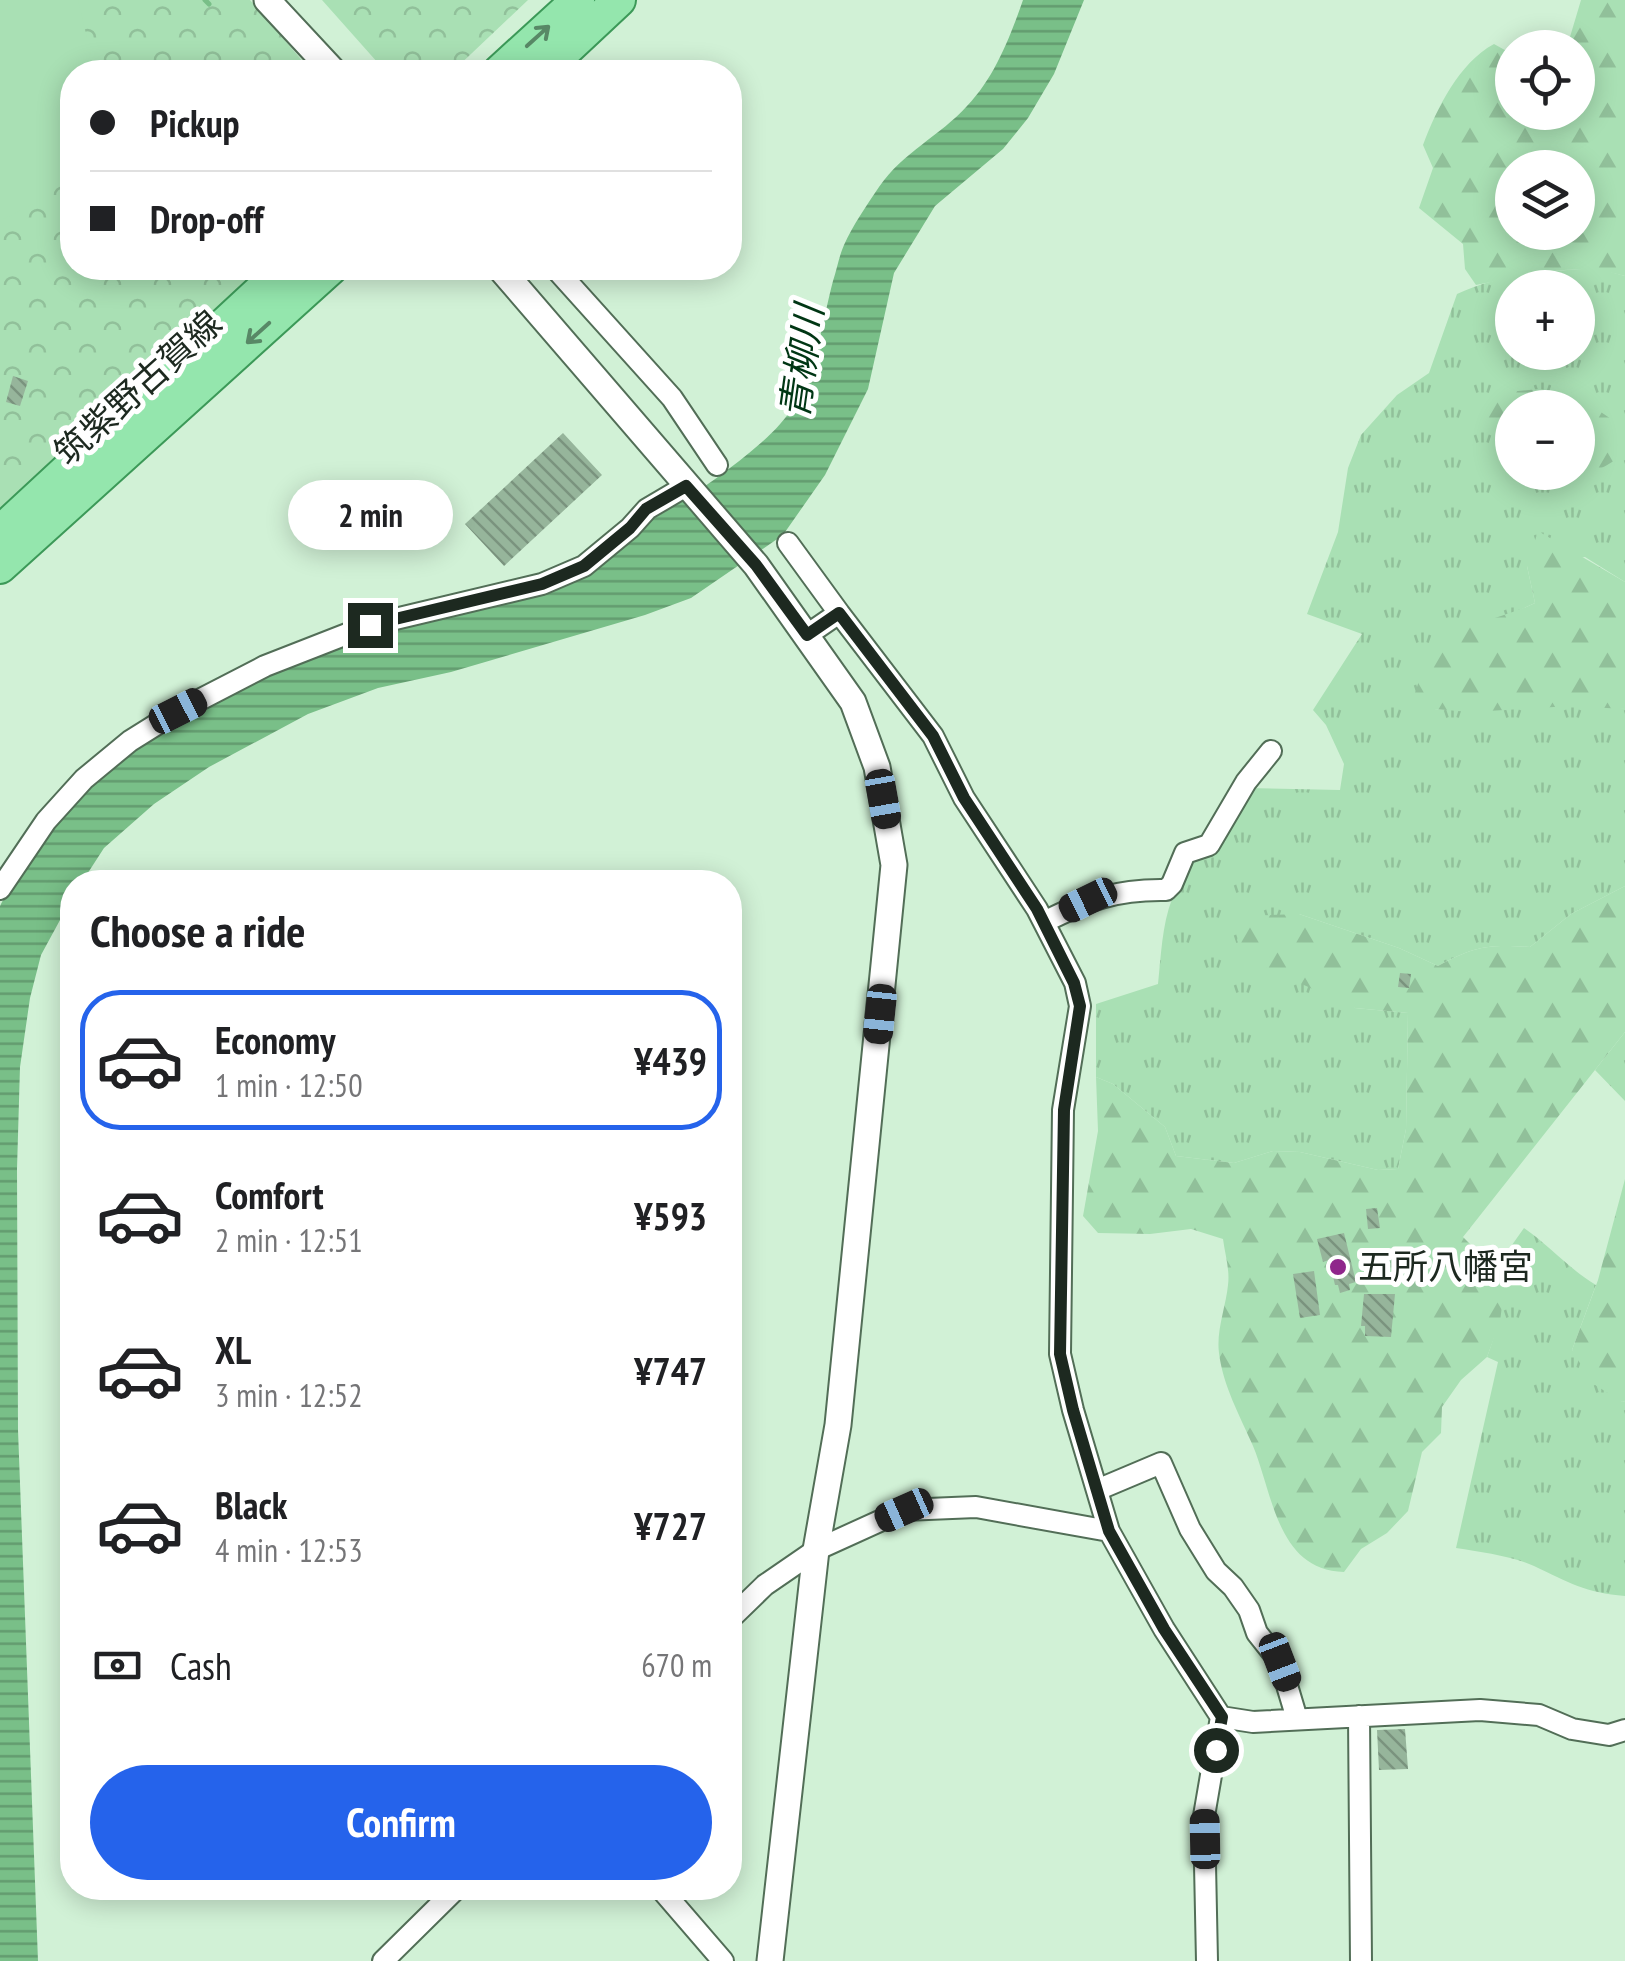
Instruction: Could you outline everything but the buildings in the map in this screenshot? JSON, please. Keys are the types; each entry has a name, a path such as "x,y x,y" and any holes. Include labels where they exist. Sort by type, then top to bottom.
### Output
{"main road":[{"path":"512,60 578,0"},
{"path":"555,60 619,0"},
{"name":"筑紫野古賀線","path":"0,532 272,280"},
{"name":"筑紫野古賀線","path":"0,567 318,280"}],"street":[{"path":"267,0 323,60"},
{"path":"510,280 746,554 853,702 877,767 894,864 838,1425 816,1550 770,1961"},
{"path":"567,280 672,398 716,465"},
{"path":"0,889 46,821 84,779 130,741 178,711 265,666 370,625 542,584 584,566 630,528 646,509 690,492"},
{"path":"788,543 933,736 964,798 1044,922 1074,983 1080,1006 1064,1110 1060,1354 1109,1531 1164,1629 1222,1717 1204,1816 1207,1961"},
{"path":"807,635 839,613"},
{"path":"1044,922 1102,896 1129,890 1166,890 1185,853 1209,844 1246,782 1272,751"},
{"path":"1097,1490 1162,1463 1190,1528 1216,1571 1249,1610 1258,1633 1280,1662 1297,1719"},
{"path":"742,1607 765,1585 816,1550 904,1510 976,1507 1109,1531"},
{"path":"1222,1717 1253,1722 1480,1710 1539,1715 1572,1729 1608,1735 1625,1730"},
{"path":"1359,1716 1361,1961"},
{"path":"383,1961 445,1900"},
{"path":"670,1900 723,1961"}],"green space":[{"path":"0,0 250,0 302,60 60,60 60,280 250,280 0,520"},
{"path":"0,0 78,0 92,60 60,60 60,178 44,198 0,221"},
{"path":"322,0 528,0 465,60 375,60"},
{"path":"1581,0 1625,0 1625,276 1595,270 1495,270 1495,281 1476,285 1465,269 1463,244 1419,208 1433,168 1423,145 1442,102 1470,63 1494,44 1495,130 1595,130 1595,30 1572,30"},
{"path":"1596,268 1625,276 1625,582 1585,557 1527,566 1535,603 1507,616 1434,709 1578,704 1625,709 1625,886 1571,914 1530,947 1482,948 1438,966 1399,948 1299,914 1355,1008 1408,1013 1406,1129 1398,1169 1378,1170 1300,1152 1273,1151 1234,1163 1176,1156 1165,1127 1113,1084 1096,1077 1096,1004 1158,984 1166,919 1178,884 1204,841 1246,788 1340,790 1344,764 1326,725 1313,710 1362,634 1307,614 1338,532 1348,468 1361,435 1397,395 1429,373 1457,294 1473,287 1495,281 1495,370 1595,370 1595,270 1570,270"},
{"path":"1495,393 1495,434 1472,416 1475,401"},
{"path":"1595,408 1614,421 1622,455 1597,470"},
{"path":"1538,531 1625,582 1625,709 1434,709 1415,693 1434,649 1469,627 1535,603 1527,566"},
{"path":"1625,886 1625,1032 1463,1237 1504,1289 1500,1322 1487,1357 1461,1380 1442,1407 1441,1433 1422,1452 1408,1511 1387,1533 1361,1549 1344,1572 1322,1568 1304,1558 1281,1526 1224,1377 1218,1345 1228,1279 1223,1239 1191,1229 1150,1234 1098,1233 1083,1216 1098,1131 1096,1077 1113,1084 1165,1127 1176,1156 1234,1163 1273,1151 1300,1152 1378,1170 1398,1169 1406,1129 1408,1013 1355,1008 1244,958 1237,940 1245,916 1299,914 1399,948 1438,966 1482,948 1530,947 1571,914"},
{"path":"1625,1032 1625,1101 1595,1070"},
{"path":"1625,1179 1622,1402 1592,1383 1572,1350 1598,1280"},
{"path":"1524,1228 1596,1285 1572,1350 1625,1401 1625,1596 1588,1589 1516,1560 1456,1548 1498,1362 1487,1357 1500,1309 1502,1259"}],"shaded area":[{"path":"1023,0 1084,0 1054,74 1028,118 1003,149 935,206 894,273 868,389 825,475 783,535 691,598 451,672 378,688 308,714 209,767 154,804 104,848 90,870 60,870 60,920 41,955 20,1067 17,1169 18,1430 38,1961 0,1961 0,906 30,855 69,810 113,769 162,733 215,701 326,651 471,608 517,589 661,514 762,442 780,425 804,388 841,254 856,223 889,175 977,95 1013,28"}],"waterway":[{"path":"205,0 209,4"}],"place":[{"name":"五所八幡宮","path":"1338,1267"}],"route":[{"path":"370,625 542,584 584,566 630,528 646,509 686,486 756,565 807,635 839,613 933,736 964,798 1037,909 1074,983 1080,1006 1064,1110 1060,1354 1109,1531 1164,1629 1222,1717 1216,1750"}],"water label":[{"name":"青柳川","path":"802,362"}]}
